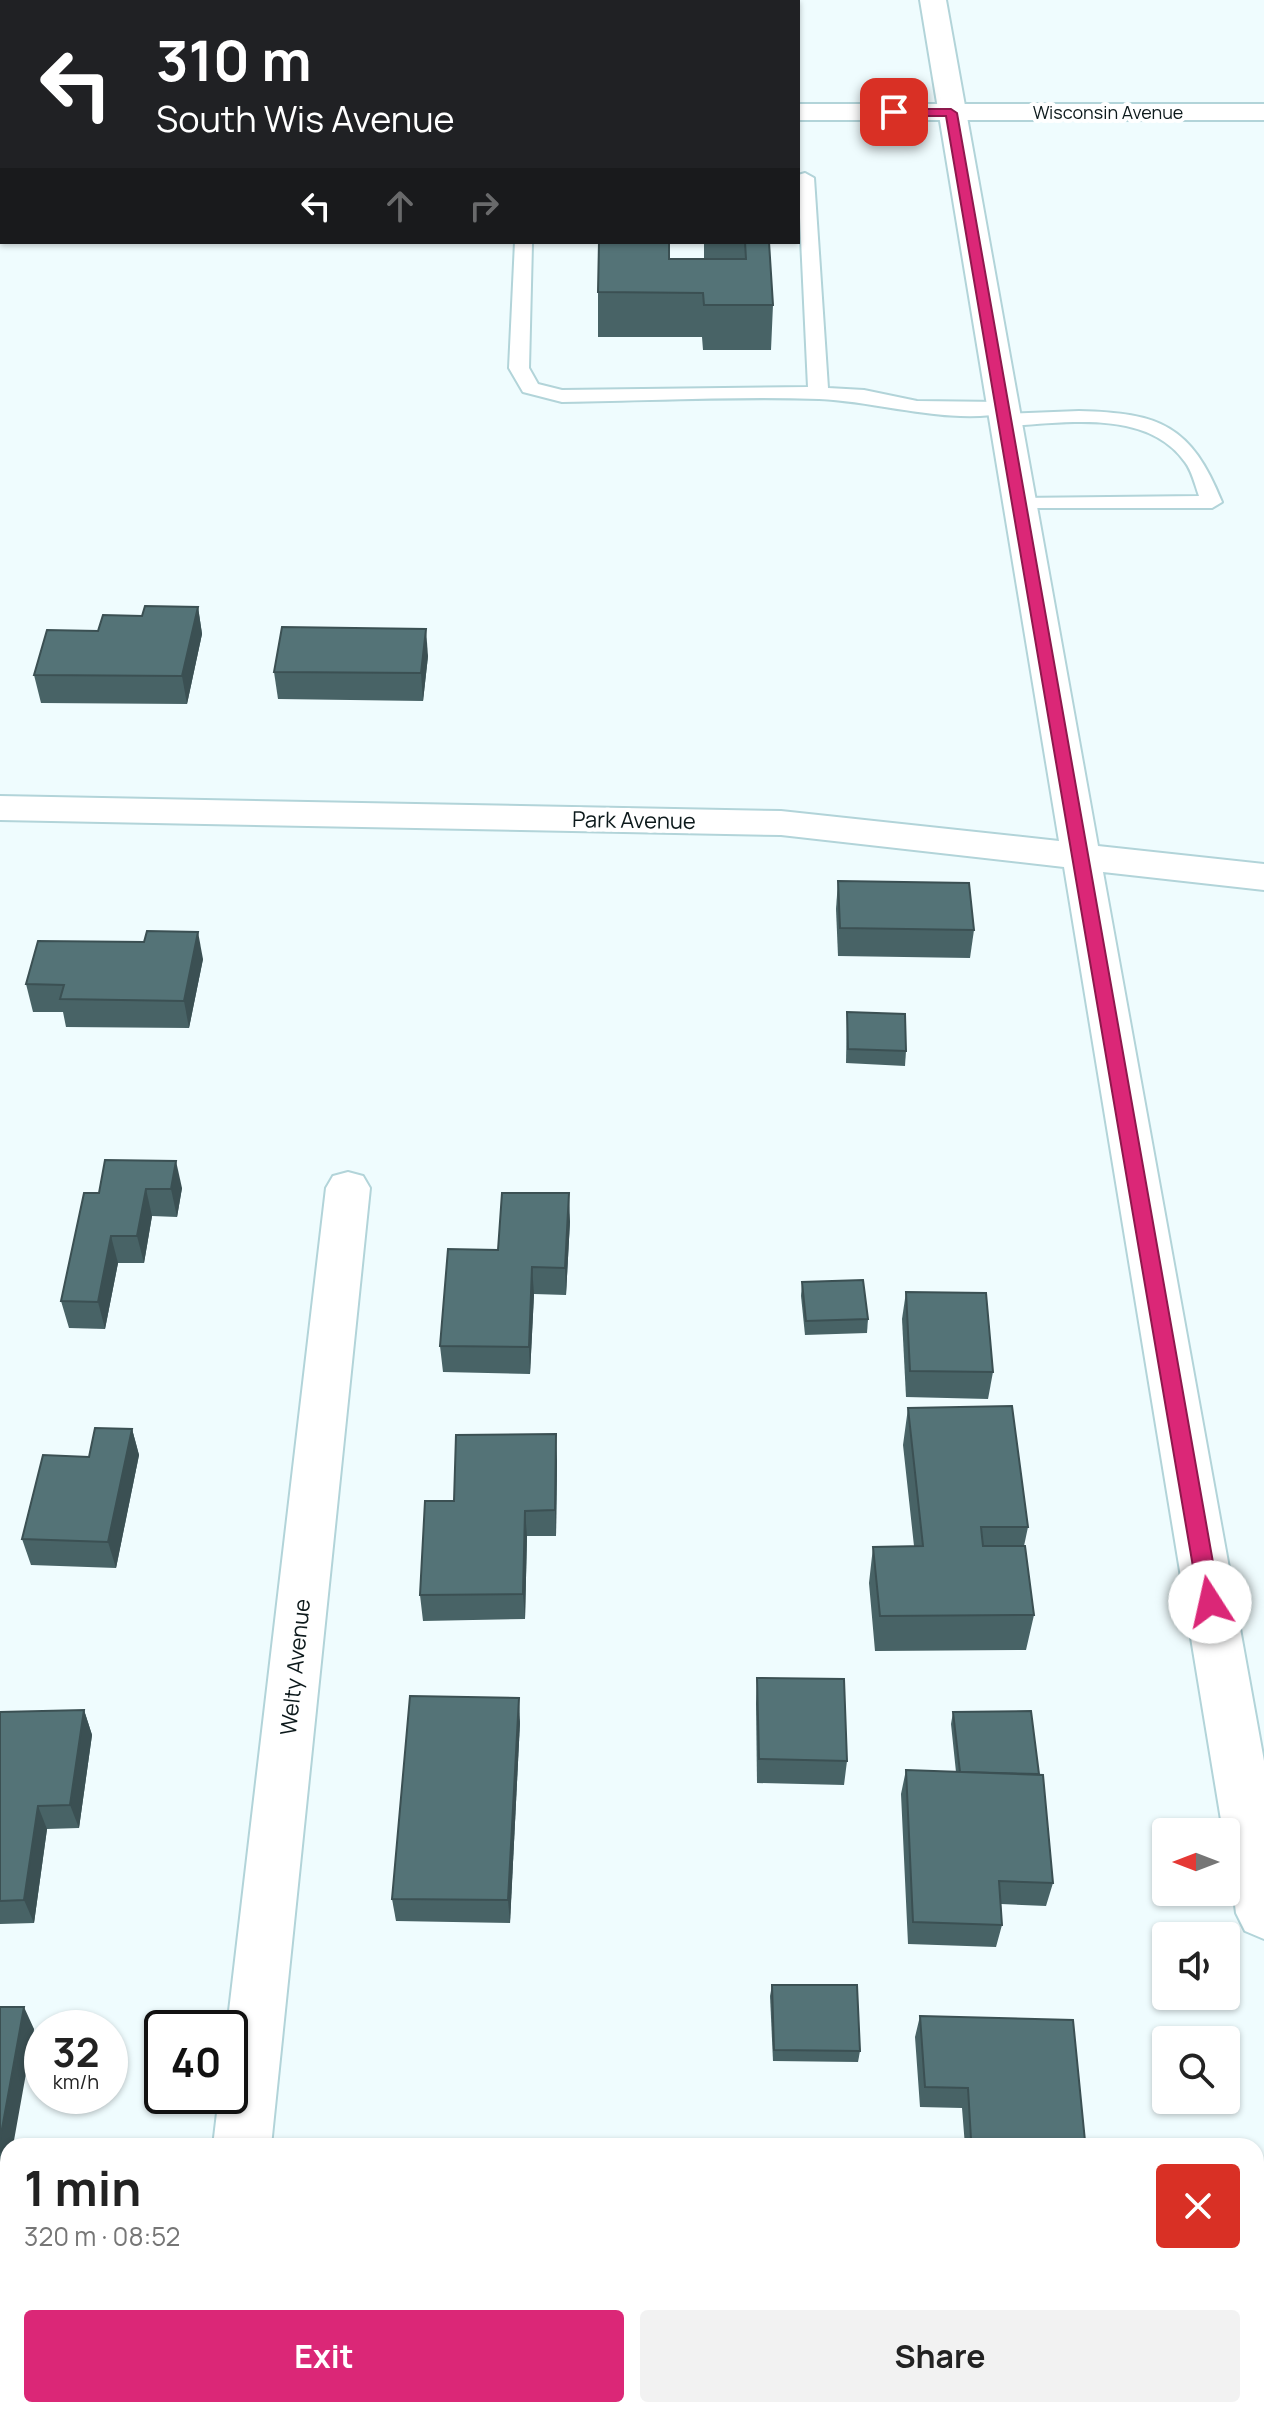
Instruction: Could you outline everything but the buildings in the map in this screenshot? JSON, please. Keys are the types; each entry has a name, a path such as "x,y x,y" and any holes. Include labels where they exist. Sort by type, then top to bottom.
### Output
{"street":[{"path":"933,0 1002,414 1264,1913"},
{"name":"Wisconsin Avenue","path":"800,112 1264,112"},
{"name":"Park Avenue","path":"0,808 781,823 1264,877"},
{"name":"Welty Avenue","path":"243,2138 348,1188"}],"lane":[{"path":"805,178 818,393"},
{"path":"523,244 519,368 530,388 562,396 818,393 864,396 917,407 1124,420 1163,430 1194,459 1212,502 1018,504"}],"route":[{"path":"894,112 951,113 1210,1602"}]}
